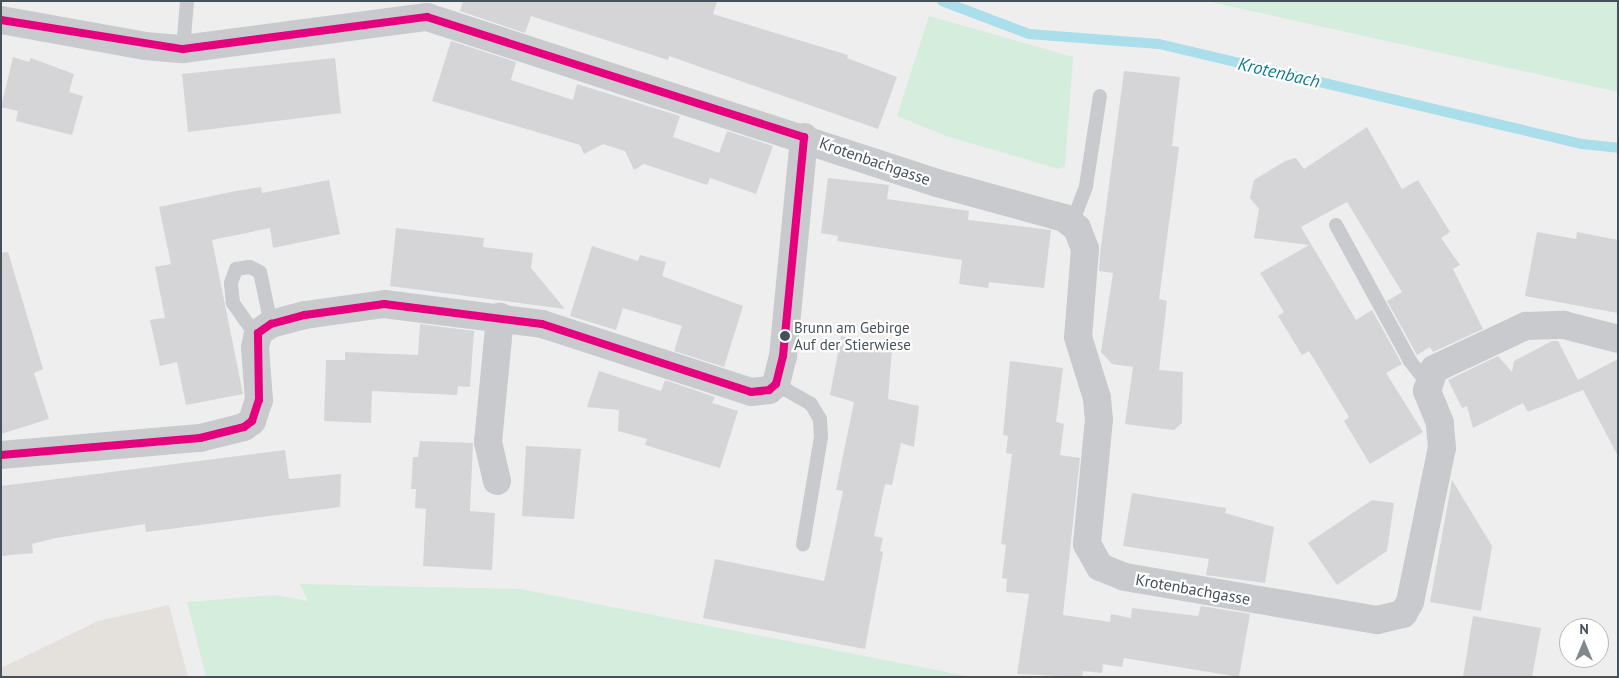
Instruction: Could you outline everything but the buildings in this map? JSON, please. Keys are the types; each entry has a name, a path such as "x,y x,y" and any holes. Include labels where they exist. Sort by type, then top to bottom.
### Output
{"street":[{"name":"Krotenbachgasse","path":"1,20 145,46 184,49 427,17 804,137 937,183 1072,223 1085,249 1078,336 1097,398 1099,419 1087,544 1095,562 1110,573 1377,620 1403,614 1410,602 1442,448 1440,423 1427,383"},
{"path":"1,455 200,438 244,427 252,421 259,400 264,330 384,304 500,317 542,324 751,392 760,393 776,384 783,356 804,137"},
{"path":"496,481 488,442 500,317"},
{"path":"1427,383 1434,369 1526,326 1564,325 1618,339"}],"lane":[{"path":"184,49 187,1"},
{"path":"1072,223 1086,186 1100,96"},
{"name":"Krotenbachgasse","path":"1336,225 1410,361 1427,383"},
{"path":"776,384 811,404 820,419 821,437 804,544"}],"shaded area":[{"path":"169,605 188,677 1,677 1,668 98,621"}],"green space":[{"path":"1206,1 1618,1 1618,92"},
{"path":"929,16 1073,57 1065,166 1059,169 949,137 897,116"},
{"path":"300,584 520,589 972,677 206,677 187,602 276,595 308,601"}],"waterway":[{"name":"Krotenbach","path":"942,1 1029,34 1159,44 1582,144 1618,148"}],"transit line":[{"path":"1,20 183,49 427,17 804,137"},
{"path":"1,455 200,438 244,427 252,421 259,400 258,333 271,324 305,315 384,304 542,324 751,392 769,390 776,384 783,356 804,137"}],"place":[{"name":"Brunn am Gebirge Auf der Stierwiese","path":"785,336"}]}
